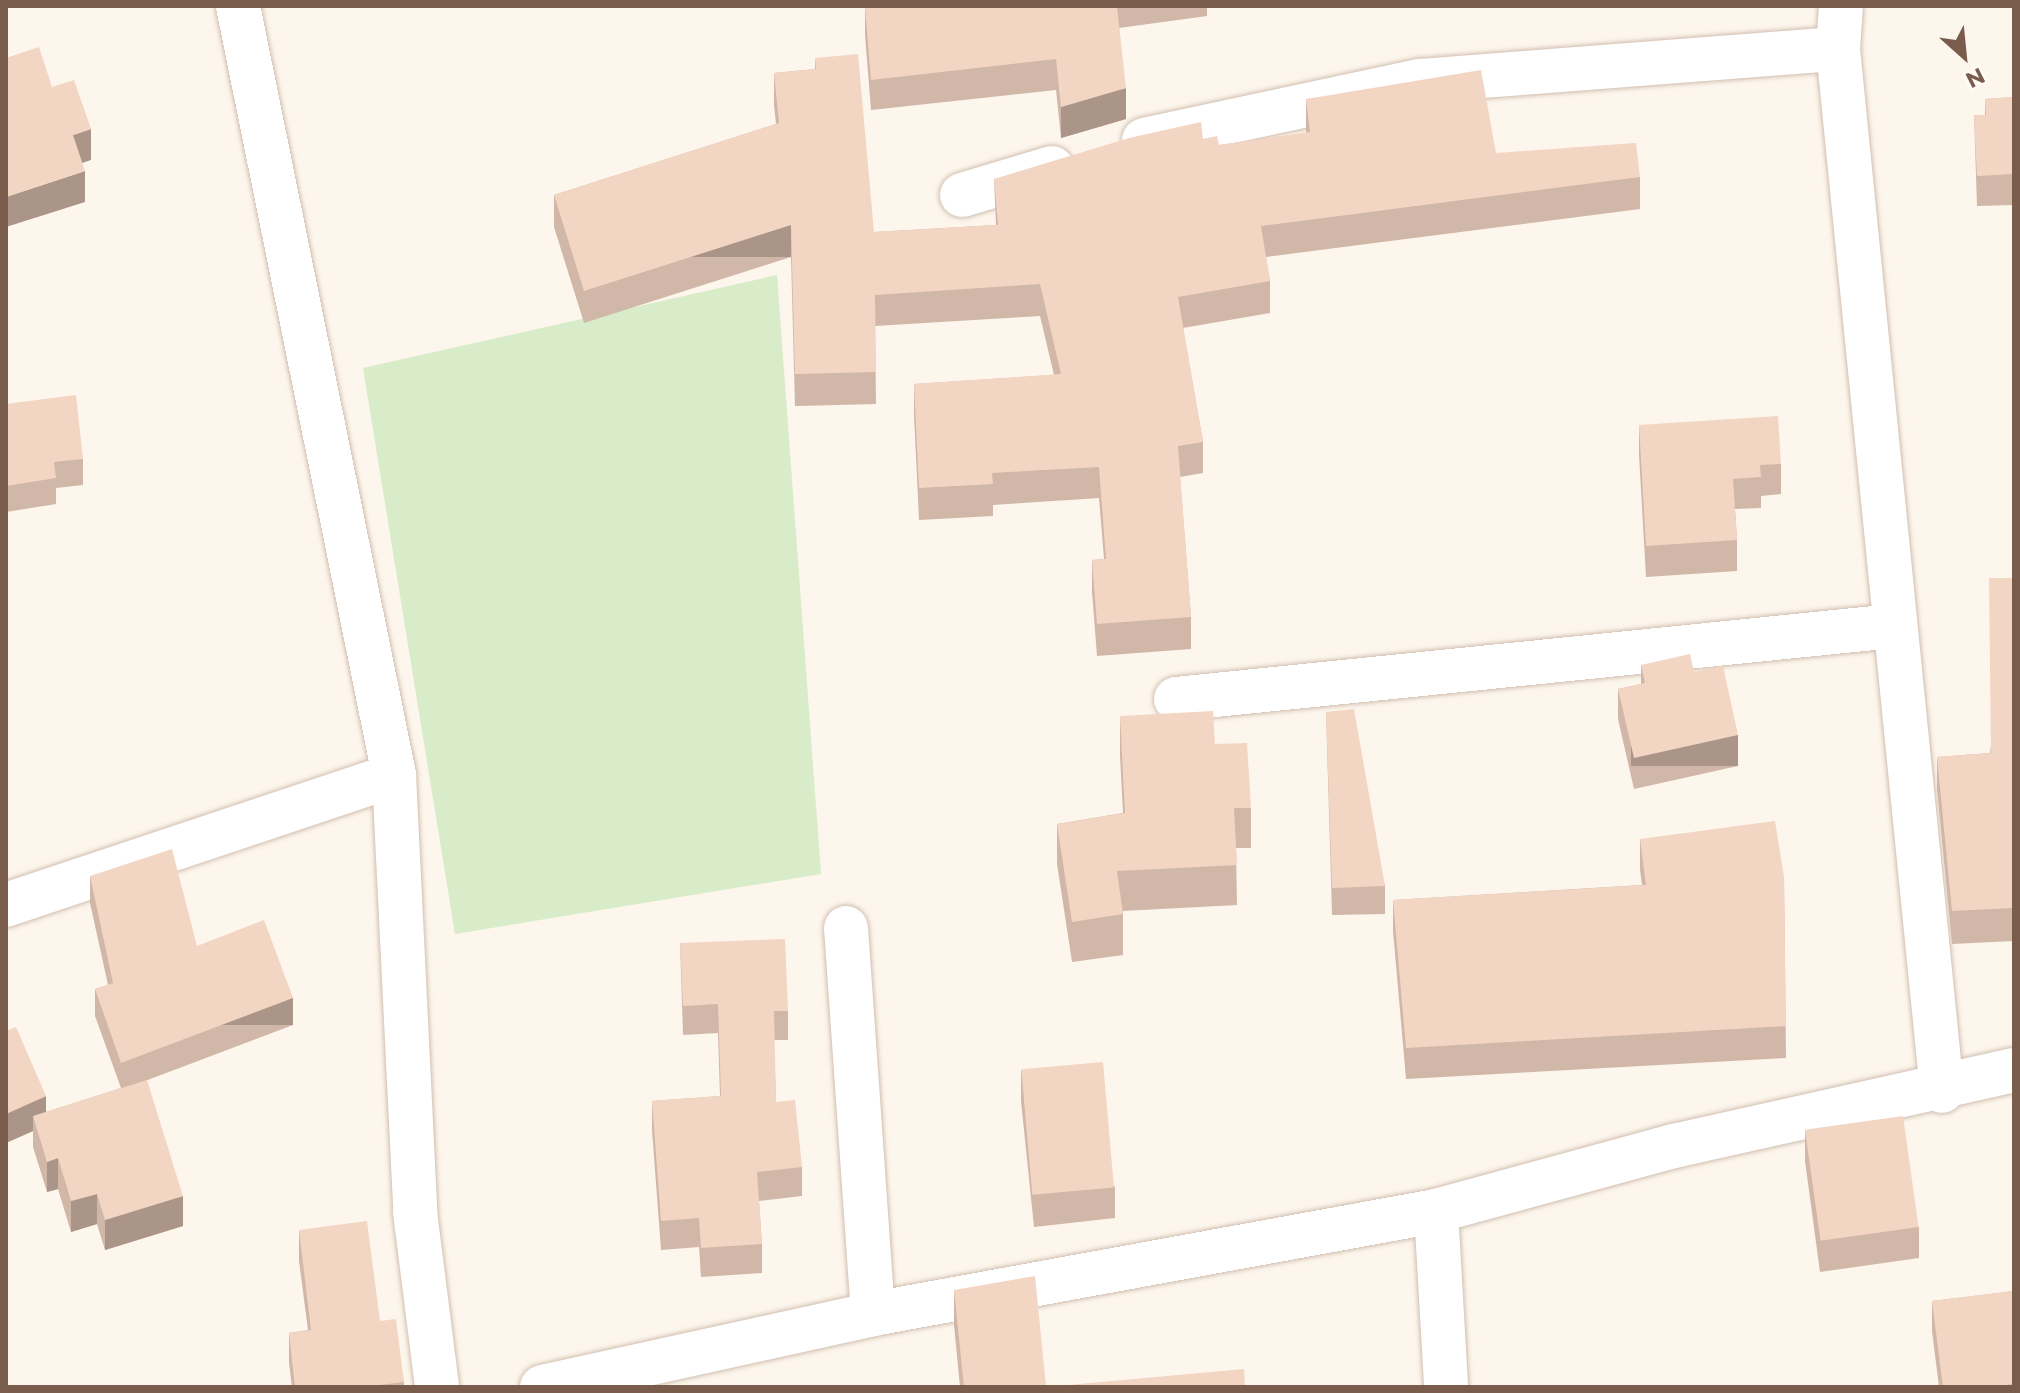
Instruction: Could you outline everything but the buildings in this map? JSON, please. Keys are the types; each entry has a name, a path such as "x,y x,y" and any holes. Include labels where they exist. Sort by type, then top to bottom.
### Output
{"street":[{"path":"238,6 394,775 415,1212 437,1387"},
{"path":"1841,6 1838,49 1942,1091"},
{"path":"962,195 1101,152 1287,105 1420,81 1838,49"},
{"path":"1176,699 1894,626"},
{"path":"6,905 394,775"},
{"path":"846,928 873,1314"},
{"path":"542,1387 873,1314 1436,1211 1674,1146 1942,1091 2014,1070"},
{"path":"1436,1211 1446,1387"}],"green space":[{"path":"777,275 821,874 455,934 363,368"}]}
